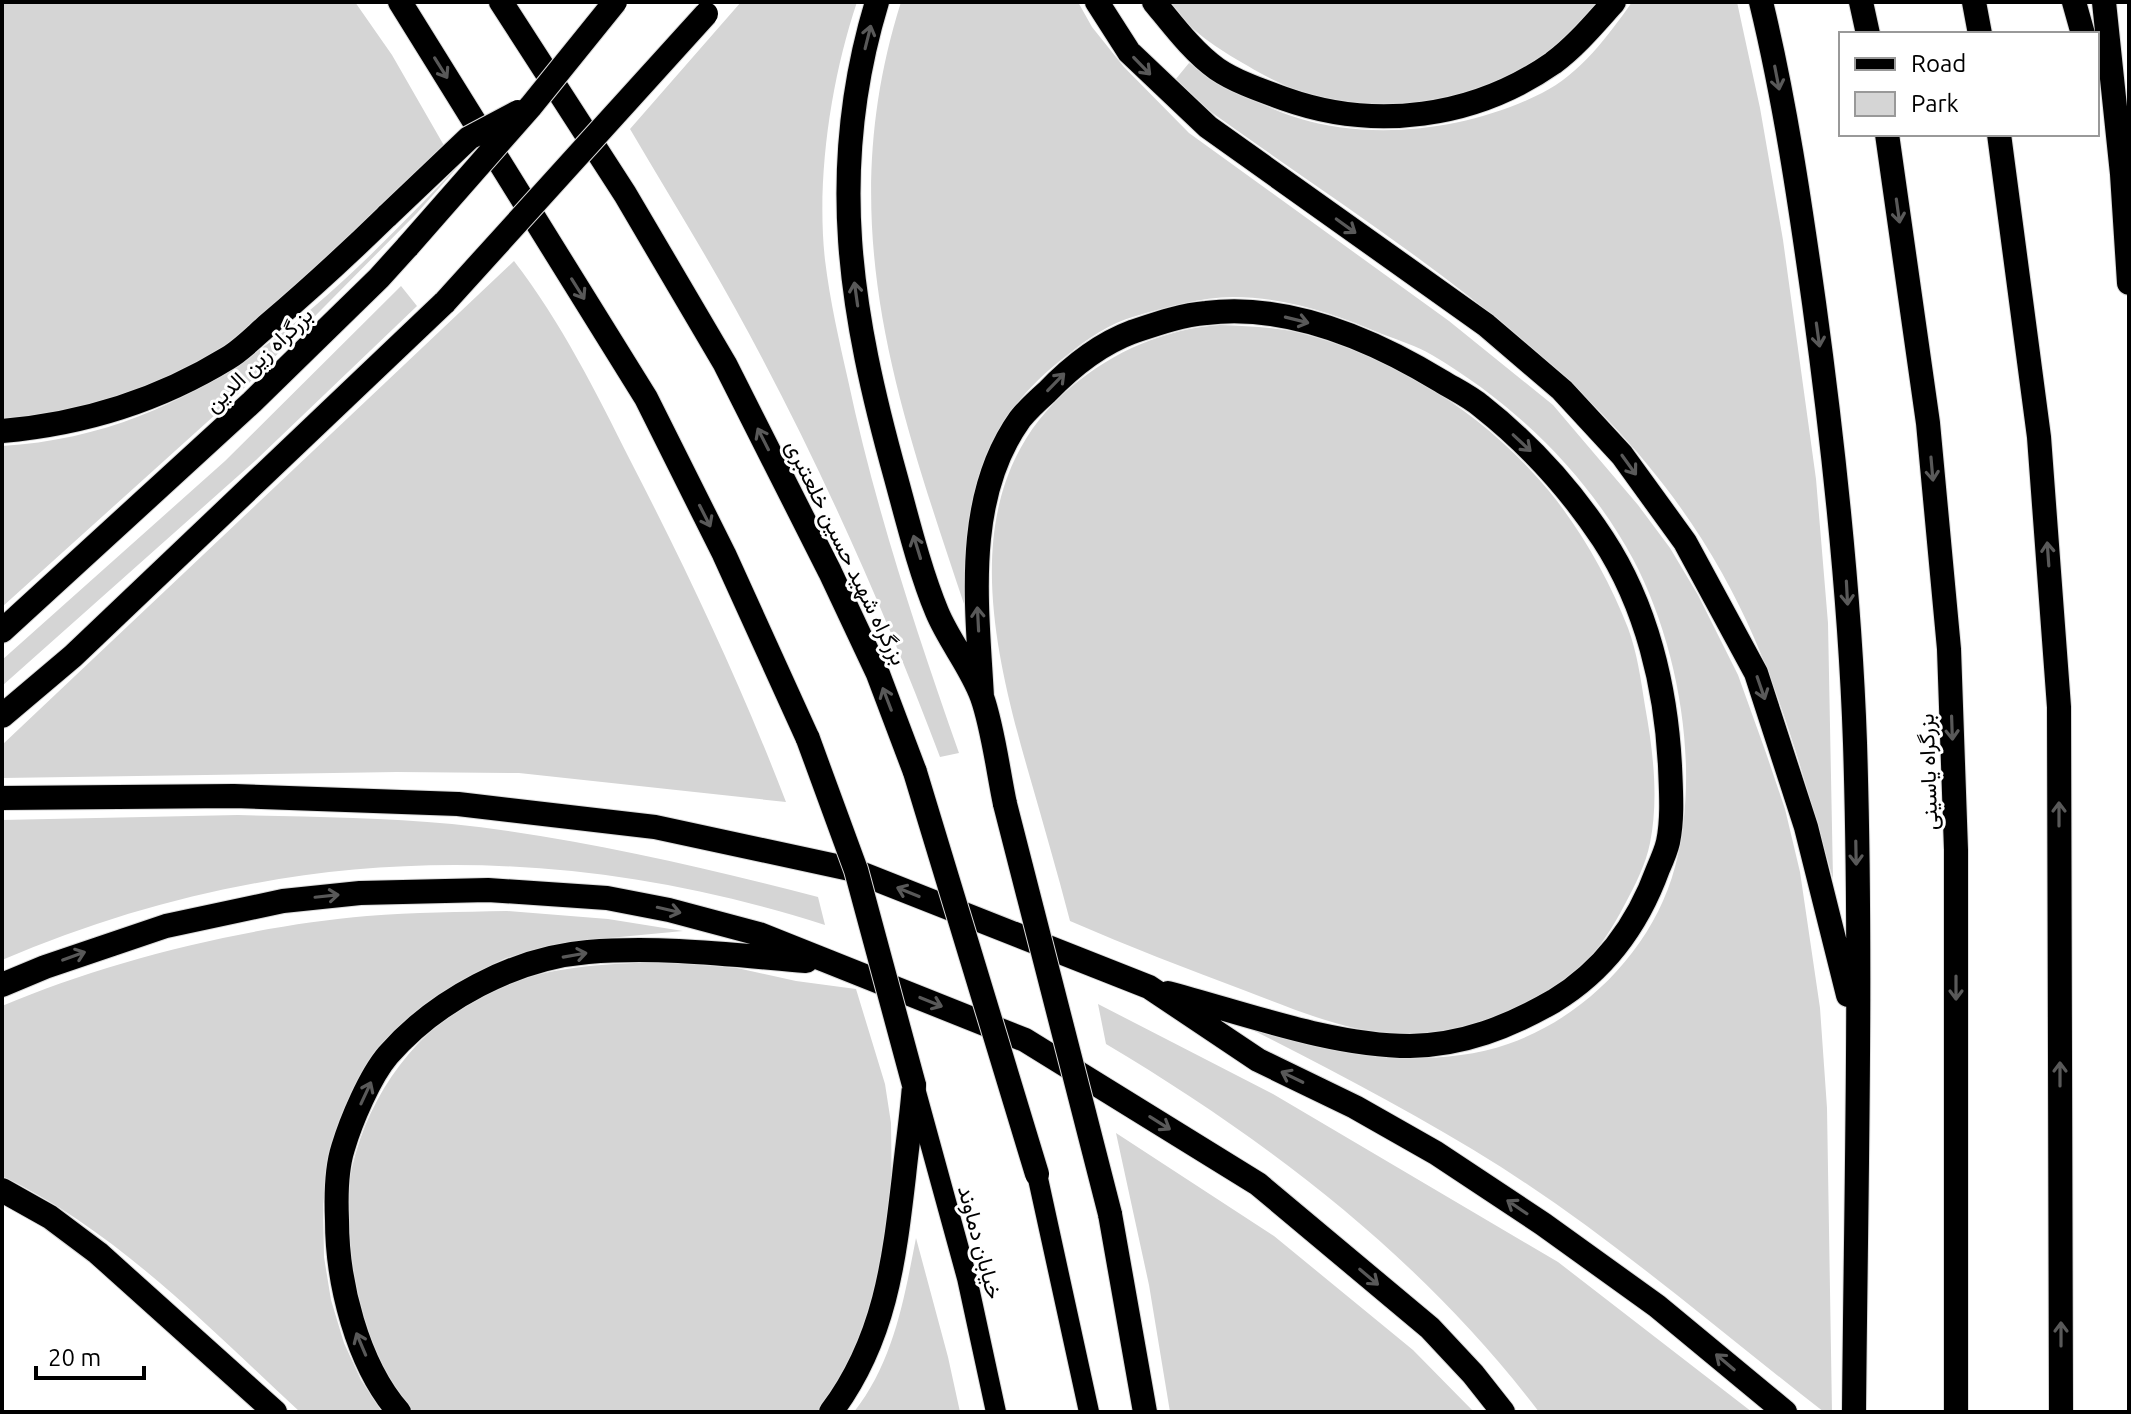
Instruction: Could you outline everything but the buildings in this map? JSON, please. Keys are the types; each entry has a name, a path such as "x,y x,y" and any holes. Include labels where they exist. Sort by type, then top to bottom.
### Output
{"highway":[{"path":"400,2 646,398 724,554 808,739 856,870 914,1085 895,1261 876,1327 860,1368 831,1412"},
{"name":"بزرگراه شهید حسین خلعتبری","path":"501,2 625,194 725,364 878,674 915,772 1037,1174"},
{"name":"بزرگراه زین الدین","path":"2,631 252,402 379,278 531,106 615,2"},
{"path":"877,2 858,75 849,148 847,201 860,326 872,393 937,612 982,697"},
{"path":"1097,2 1129,52 1208,127 1486,325 1562,390 1631,467 1685,542 1756,673 1806,827 1857,1032"},
{"path":"1154,2 1181,34 1218,69 1267,93 1315,110 1367,118 1414,115 1468,105 1516,85 1554,62 1585,35 1614,2"},
{"path":"1761,2 1801,206 1845,572 1855,742 1857,1032 1854,1412"},
{"path":"1861,2 1868,32"},
{"path":"1974,2 1980,32"},
{"path":"2074,2 2082,32"},
{"path":"2104,2 2122,174 2129,283"},
{"path":"2,716 73,656 445,302 710,8"},
{"path":"2099,90 2122,174"},
{"path":"2,431 40,428 96,417 165,392 230,357 320,281 469,138 531,106"},
{"name":"بزرگراه یاسینی","path":"1887,136 1928,423 1949,649 1956,850 1956,1412"},
{"path":"1999,136 2039,437 2059,707 2061,1412"},
{"path":"2,798 234,796 458,804 655,827 850,869 1149,987 1334,1038 1410,1046 1454,1043 1496,1031 1571,990 1600,966 1627,934 1648,896 1668,843 1671,799 1665,702 1651,643 1605,542 1543,463 1479,404 1378,346 1290,317 1250,312 1207,312 1163,321 1124,335 1071,367 1021,419 993,471 980,526 977,591 982,697 1005,804 1110,1214 1145,1412"},
{"path":"2,985 166,926 283,901 360,893 503,890 607,898 669,910 759,934 1025,1040 1258,1184 1430,1328 1503,1412"},
{"path":"399,1412 359,1344 344,1295 337,1249 336,1196 342,1149 386,1057 451,1001 523,967 585,952 659,949 832,963"},
{"path":"1149,987 1258,1060 1355,1107 1436,1153 1543,1224 1657,1306 1785,1412"},
{"path":"2,1190 50,1217 98,1253 275,1412"}],"main road":[{"name":"خیابان دماوند","path":"914,1085 967,1278 996,1412"},
{"path":"1037,1174 1089,1412"}],"green space":[{"path":"2,2 355,2 392,55 446,149 259,323 215,351 168,377 119,398 69,411 2,420"},
{"path":"741,2 857,2 833,96 824,163 823,229 827,275 859,427 884,522 959,753 940,757 871,585 793,418 722,286 630,129"},
{"path":"901,2 1078,2 1092,27 1124,67 1189,133 1449,321 1553,405 1638,505 1670,548 1698,595 1738,675 1785,809 1800,872 1820,1008 1827,1108 1832,1412 1824,1412 1585,1224 1501,1167 1405,1110 1241,1024 1320,1046 1380,1057 1427,1058 1468,1054 1508,1044 1564,1016 1590,997 1633,951 1651,925 1675,867 1683,829 1685,750 1681,709 1663,630 1633,559 1615,528 1571,470 1520,419 1463,374 1432,355 1309,308 1252,298 1209,299 1126,319 1108,327 1066,356 1036,382 1013,409 995,437 982,466 974,497 968,530 964,604 915,453 896,380 881,308 872,234 872,159 881,82"},
{"path":"1168,2 1598,2 1561,42 1514,73 1459,94 1401,104 1372,105 1319,98 1270,78 1205,38"},
{"path":"1632,2 1737,2 1760,108 1783,240 1816,479 1828,623 1833,879 1786,723 1741,609 1675,500 1620,433 1559,372 1493,316 1424,262 1211,112 1175,80 1189,63 1269,107 1328,125 1390,130 1454,123 1514,105 1556,85 1592,53"},
{"path":"472,151 417,213 236,396 2,607 2,446 76,436 144,415 206,384 264,346 319,303"},
{"path":"514,261 577,358 652,502 732,672 786,802 519,773 2,778 2,745"},
{"path":"401,286 417,306 256,460 2,686 2,660 225,461"},
{"path":"1220,325 1280,329 1337,344 1373,358 1442,396 1504,444 1557,501 1588,546 1621,611 1636,656 1652,757 1654,809 1648,851 1625,904 1594,953 1555,988 1519,1007 1471,1025 1433,1033 1398,1034 1353,1028 1288,1007 1070,921 1003,673 995,621 992,570 996,519 1009,472 1034,427 1071,387 1087,374 1141,344 1180,331"},
{"path":"238,815 425,822 590,845 818,897 825,925 721,896 617,877 513,867 410,866 307,875 205,894 103,922 2,960 2,820"},
{"path":"507,911 608,919 683,931 548,946 506,958 443,993 331,1152 323,1204 324,1257 331,1300 344,1343 361,1380 382,1412 300,1412 195,1314 122,1252 44,1198 2,1176 2,1006 134,960 276,928 385,915"},
{"path":"665,962 737,968 796,981 856,989 885,1084 891,1123 892,1202 868,1323 837,1388 819,1412 412,1412 375,1355 351,1281 346,1208 351,1172 375,1105 393,1074 415,1047 441,1022 470,1002 503,986 542,974 603,965"},
{"path":"1098,1004 1273,1094 1558,1262 1752,1412 1539,1412 1494,1356 1445,1304 1340,1207 1226,1121 1106,1044"},
{"path":"1116,1133 1274,1236 1413,1350 1474,1412 1170,1412 1149,1285"},
{"path":"916,1238 960,1412 854,1412 879,1372 896,1329"}]}
